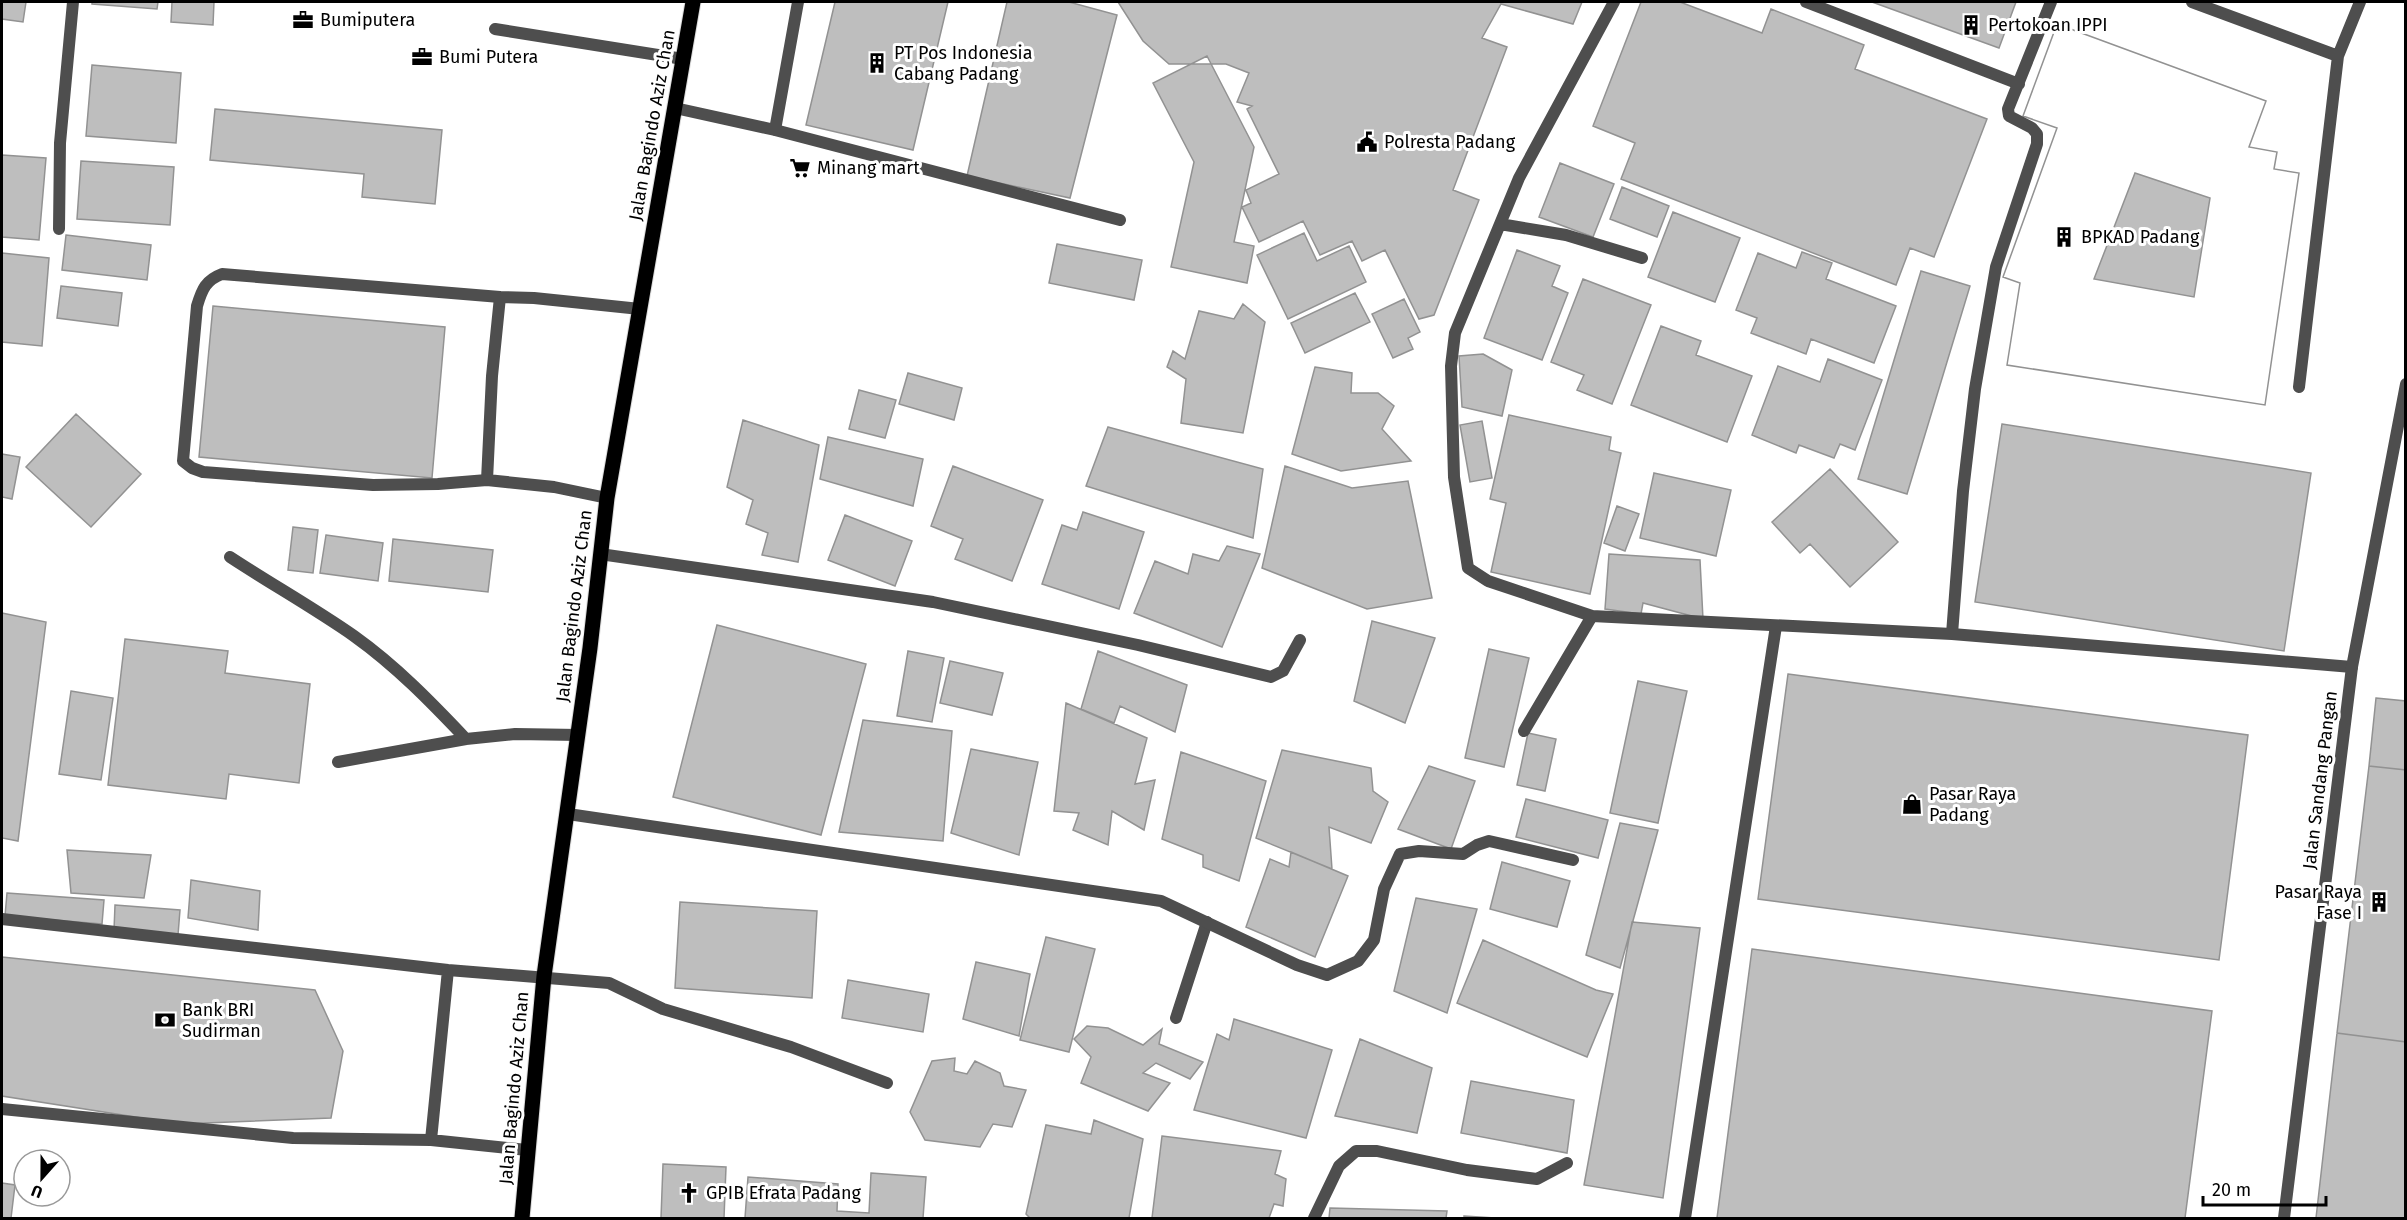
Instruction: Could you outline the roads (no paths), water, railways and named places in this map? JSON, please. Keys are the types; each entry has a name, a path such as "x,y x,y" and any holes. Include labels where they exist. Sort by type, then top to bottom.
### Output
{"main road":[{"name":"Jalan Bagindo Aziz Chan","path":"522,1218 544,976 579,735 607,498 693,2"}],"street":[{"path":"59,229 60,143 73,2"},
{"path":"775,130 798,2"},
{"path":"1614,2 1519,178 1455,333 1451,366 1454,477 1468,568 1488,581 1592,616 1952,634 2352,668"},
{"path":"1806,2 2019,84"},
{"path":"1952,634 1964,491 1977,378 1996,267 2037,144 2037,134 2009,116 2008,109 2051,2"},
{"path":"2192,2 2338,56"},
{"path":"2299,387 2338,56 2360,2"},
{"path":"495,29 683,59"},
{"path":"675,108 775,130 1120,220"},
{"path":"1500,224 1566,235 1642,258"},
{"path":"607,498 554,487 487,480 438,484 373,485 203,472 192,468 183,461 197,306 203,288 209,279 222,274 534,298 640,309"},
{"path":"487,480 492,376 500,297"},
{"name":"Jalan Sandang Pangan","path":"2284,1218 2352,668 2406,384"},
{"path":"600,554 933,602 1138,645 1271,677 1283,671 1300,639"},
{"path":"230,558 353,635 411,683 466,739"},
{"path":"1524,731 1592,616"},
{"path":"1685,1218 1776,626"},
{"path":"338,762 466,739 514,734 579,735"},
{"path":"568,814 1161,901 1297,965 1327,975 1358,961 1374,940 1384,889 1400,854 1419,851 1463,854 1489,841 1573,860"},
{"path":"2,919 448,970 609,983 663,1009 791,1047 887,1083"},
{"path":"1176,1018 1207,922"},
{"path":"431,1140 448,970"},
{"path":"2,1109 293,1138 431,1140 527,1150"},
{"path":"1314,1218 1339,1166 1356,1151 1377,1151 1467,1170 1537,1179 1567,1163"}],"place":[{"name":"Bumiputera","path":"303,20"},
{"name":"Pertokoan IPPI","path":"1971,25"},
{"name":"Bumi Putera","path":"422,57"},
{"name":"PT Pos Indonesia Cabang Padang","path":"877,63"},
{"name":"Polresta Padang","path":"1367,142"},
{"name":"Minang mart","path":"800,168"},
{"name":"BPKAD Padang","path":"2064,237"},
{"name":"Pasar Raya Padang","path":"1912,804"},
{"name":"Pasar Raya Fase I","path":"2379,902"},
{"name":"Bank BRI Sudirman","path":"165,1020"},
{"name":"GPIB Efrata Padang","path":"689,1193"}]}
